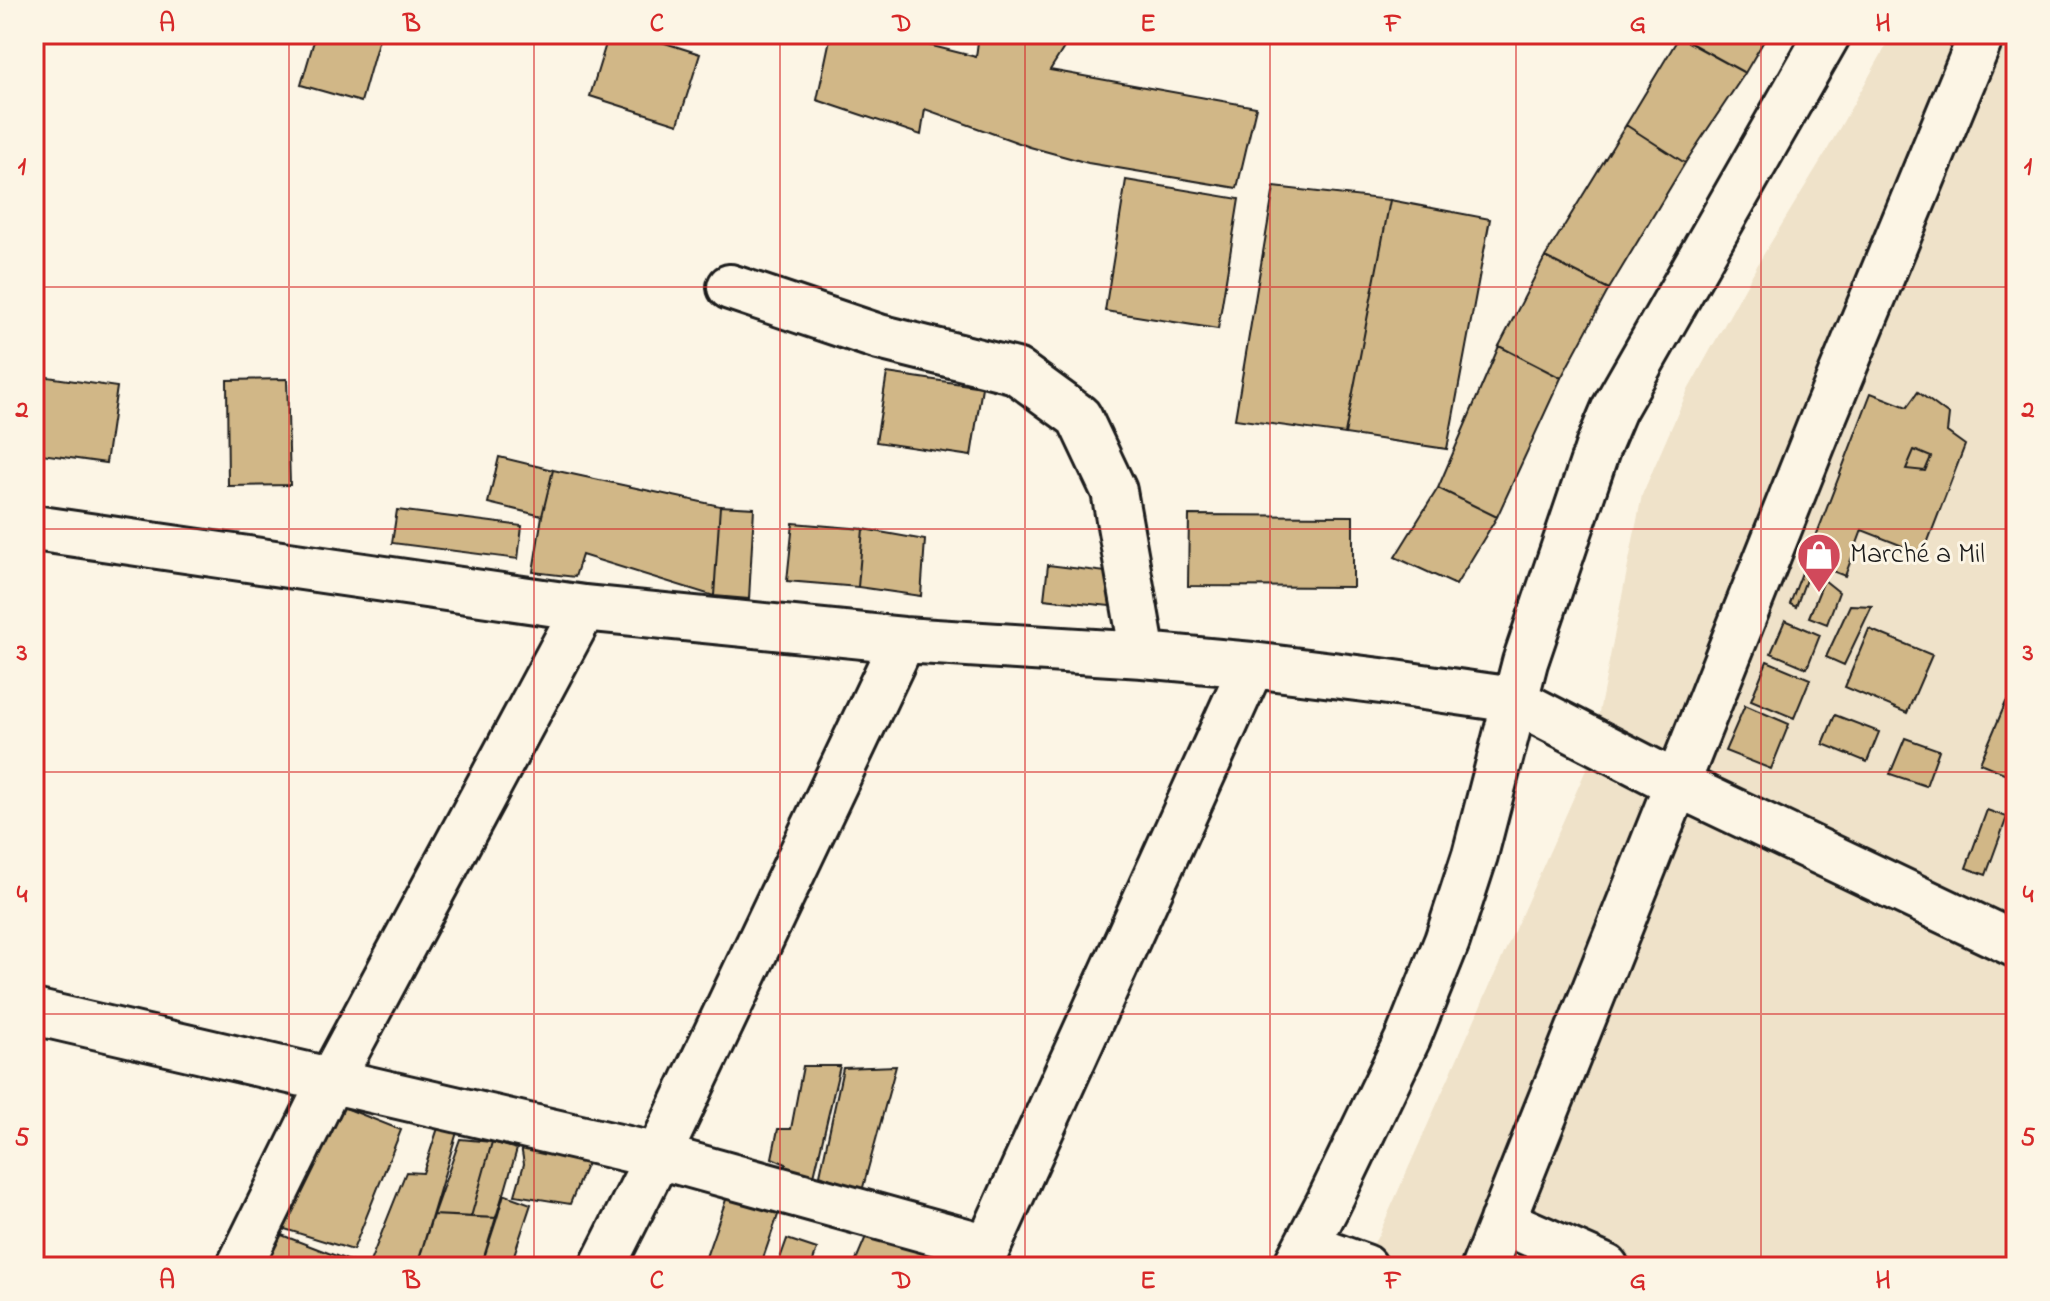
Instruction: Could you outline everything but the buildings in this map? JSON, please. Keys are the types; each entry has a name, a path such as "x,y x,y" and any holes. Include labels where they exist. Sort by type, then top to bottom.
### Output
{"street":[{"path":"1365,1267 1301,1257 1408,1038 1447,941 1475,855 1514,700 1598,447 1614,409 1828,34"},
{"path":"1484,1267 1819,428 1982,34"},
{"path":"730,287 879,337 1016,371 1079,417 1114,491 1143,655"},
{"path":"34,528 584,608 903,640 1252,665 1514,700 1677,784 2016,945"},
{"path":"239,1267 331,1080 584,608"},
{"path":"602,1267 658,1156 903,640"},
{"path":"34,1012 658,1156 983,1257 1252,665"},
{"path":"1502,1221 1606,1267"}],"shaded area":[{"name":"Marché a Mil","path":"1893,34 2016,34 2016,1267 1361,1267 1379,1234 1589,763 1642,495 1687,392"}],"place":[{"name":"Marché a Mil","path":"1819,594"}]}
